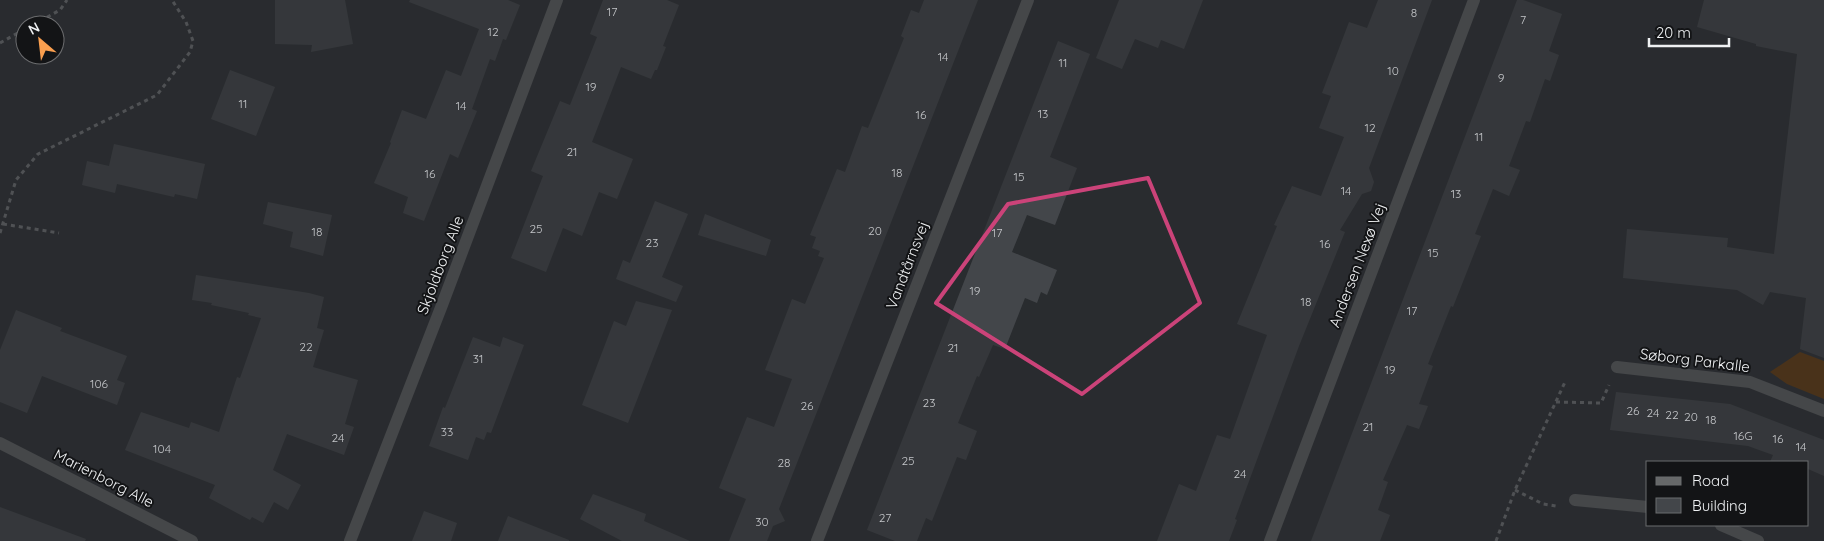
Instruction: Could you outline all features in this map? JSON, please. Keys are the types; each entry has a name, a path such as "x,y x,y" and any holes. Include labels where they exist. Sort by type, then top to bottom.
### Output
{"street":[{"name":"Skjoldborg Alle","path":"350,541 442,306 557,0"},
{"name":"Vandtårnsvej","path":"817,541 1028,0"},
{"name":"Andersen Nexø Vej","path":"1270,541 1474,0"},
{"name":"Søborg Parkalle","path":"1617,367 1750,382 1824,412"},
{"name":"Marienborg Alle","path":"0,443 192,541"},
{"path":"1575,500 1646,507"},
{"path":"1723,526 1758,541"}],"path":[{"path":"51,15 60,10 67,0"},
{"path":"0,234 16,180 38,154 157,95 190,52 193,41 186,22 172,0"},
{"path":"0,43 15,35"},
{"path":"3,224 59,233"},
{"path":"1556,402 1601,403 1617,367"},
{"path":"1496,541 1516,490 1565,382"},
{"path":"1516,490 1543,504 1563,507 1575,500"}],"highlighted area":[{"path":"1148,178 1200,303 1082,394 936,303 1008,204"}],"shaded area":[{"path":"1800,352 1824,361 1824,399 1787,384 1770,372"}],"building":[{"path":"275,0 345,0 353,44 311,52 312,45 275,44"},
{"path":"410,0 508,0 520,5 506,40 503,39 495,61 490,59 472,109 477,111 458,158 450,154 424,221 403,213 408,197 374,183 391,143 402,110 426,119 446,70 461,76 479,29 409,2"},
{"path":"603,0 667,0 679,5 663,46 666,47 657,70 655,70 651,79 621,67 592,142 633,159 617,199 599,192 582,236 563,228 546,272 511,258 543,176 531,171 560,101 570,105 597,37 590,34"},
{"path":"924,0 978,0 779,509 785,521 773,526 767,541 729,541 746,499 719,488 747,417 774,427 792,379 765,370 792,299 805,304 824,258 818,256 820,251 812,248 816,237 810,235 837,169 845,172 862,126 868,128 904,38 901,36 911,10 919,13"},
{"path":"1119,0 1203,0 1184,49 1161,40 1158,48 1135,39 1122,69 1096,58"},
{"path":"1378,0 1432,0 1369,168 1374,182 1371,191 1362,194 1340,230 1345,232 1299,346 1235,519 1237,520 1229,541 1157,541 1179,484 1196,491 1217,435 1230,439 1267,335 1237,324 1277,226 1274,225 1292,186 1321,196 1344,137 1319,128 1331,96 1322,93 1349,22 1367,28"},
{"path":"1517,0 1523,0 1562,14 1549,51 1559,55 1550,81 1545,79 1530,122 1526,121 1509,166 1520,170 1509,196 1493,189 1475,234 1481,236 1428,364 1433,366 1419,404 1428,406 1419,429 1407,425 1383,480 1388,482 1378,510 1390,515 1380,541 1311,541"},
{"path":"1704,0 1824,0 1824,358 1800,349 1806,298 1770,292 1763,305 1737,290 1623,278 1627,229 1728,238 1727,247 1774,254 1797,54 1756,46 1756,44 1697,27"},
{"path":"1058,41 1090,54 1050,157 1077,168 1055,225 1027,215 1012,252 1057,270 1047,295 1041,292 1037,303 1025,298 1005,349 993,345 979,377 977,376 958,423 977,431 966,460 957,457 932,521 926,518 917,541 895,541 867,530"},
{"path":"230,70 275,87 256,136 211,119"},
{"path":"114,144 205,164 197,199 175,194 174,197 117,184 115,193 82,185 87,161 109,166"},
{"path":"655,201 688,214 662,277 683,286 676,302 616,279 623,260 630,263"},
{"path":"268,202 332,215 323,256 290,247 293,232 263,224"},
{"path":"705,214 771,240 766,256 698,235"},
{"path":"196,275 324,297 317,328 324,330 313,367 358,380 345,424 354,427 344,455 287,434 273,470 301,485 288,510 274,502 263,523 252,517 250,520 209,498 215,485 125,450 141,412 189,428 191,422 219,432 237,377 240,378 261,318 248,315 249,313 211,305 212,303 192,300"},
{"path":"636,301 672,310 628,423 582,405 614,321 626,326"},
{"path":"16,310 62,328 60,331 127,356 117,380 125,383 117,405 42,376 27,413 0,402 0,350"},
{"path":"473,337 500,347 503,337 524,345 491,433 487,432 484,440 476,437 468,460 429,446 443,407 445,408"},
{"path":"1616,392 1730,404 1824,440 1824,476 1809,469 1809,461 1770,461 1773,455 1748,446 1610,430"},
{"path":"593,494 646,514 644,521 690,541 622,541 580,519"},
{"path":"0,507 86,539 85,541 0,541"},
{"path":"424,511 457,523 451,541 412,541"},
{"path":"508,516 569,540 569,541 498,541"}]}
